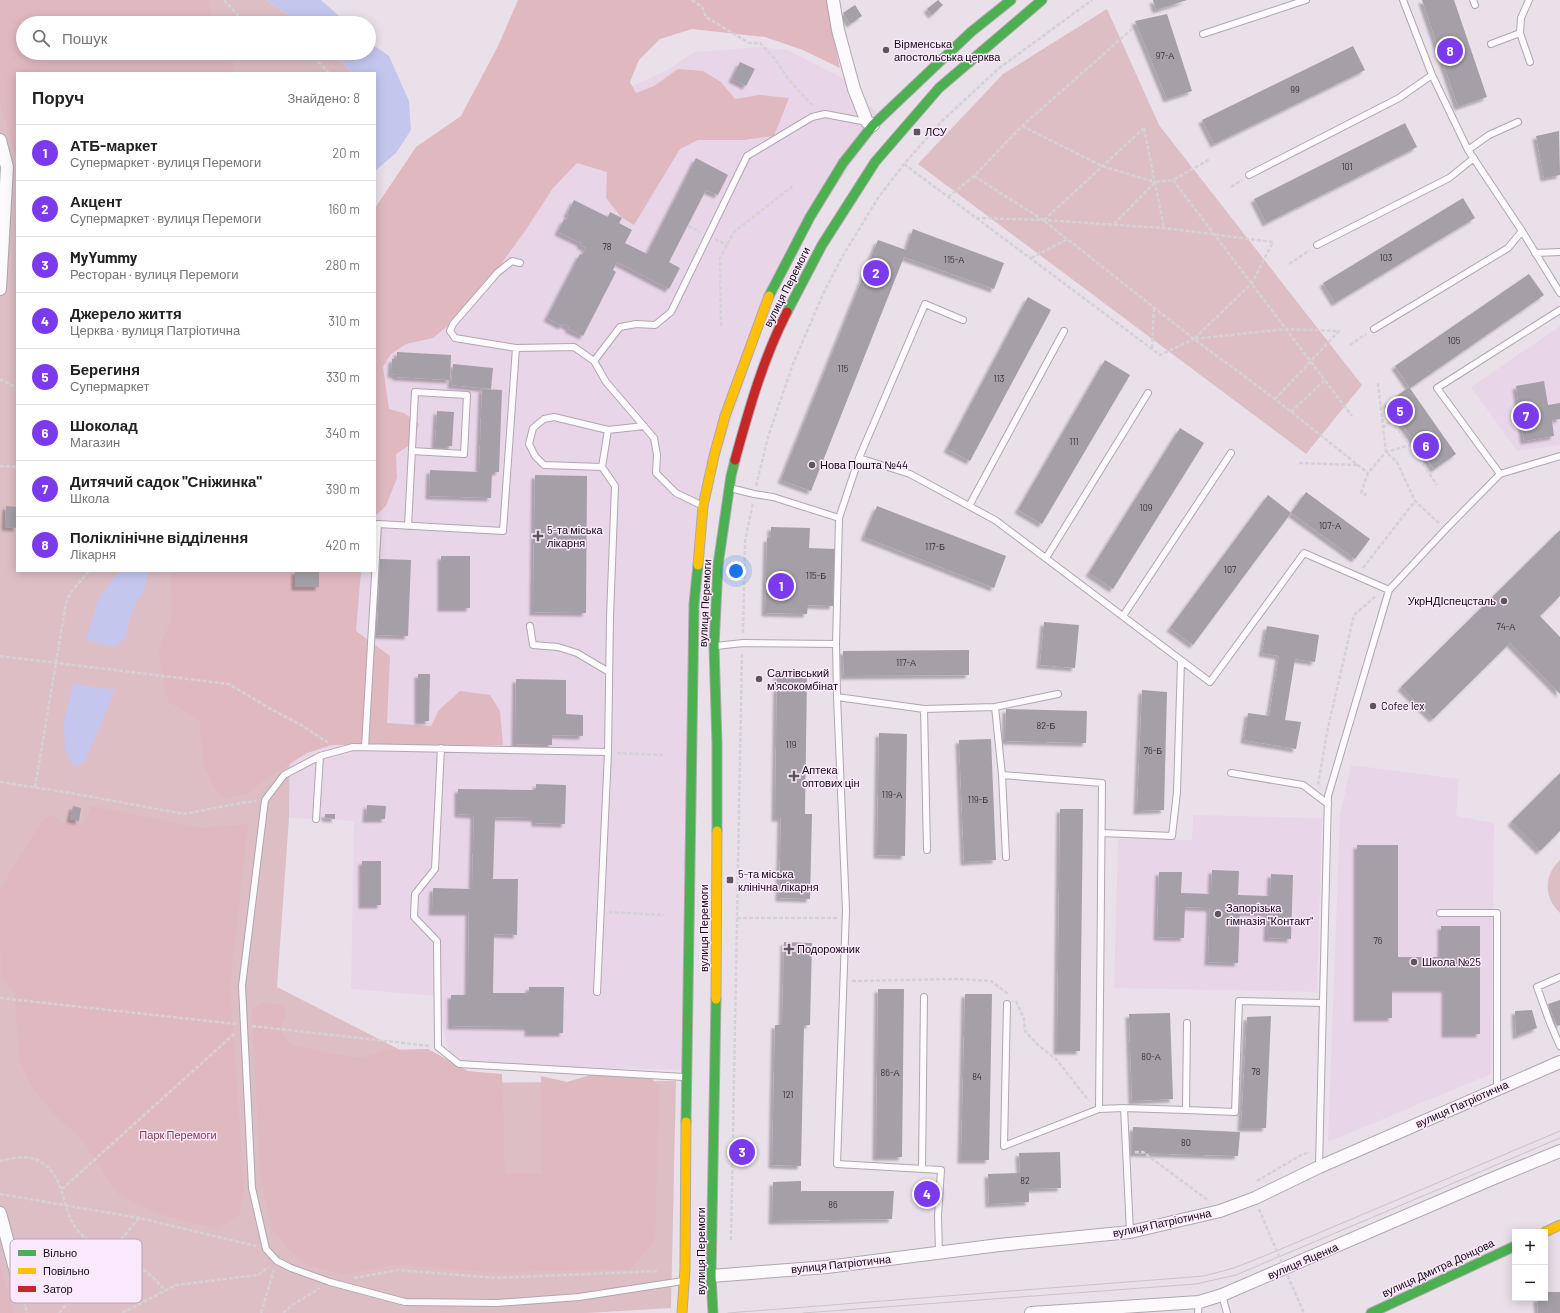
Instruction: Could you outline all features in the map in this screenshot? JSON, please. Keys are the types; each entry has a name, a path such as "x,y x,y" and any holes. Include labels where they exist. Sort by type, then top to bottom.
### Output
{"main road":[{"name":"вулиця Перемоги","path":"682,1313 685,1281 686,1077 690,1058 694,604 703,506 725,416 764,307 783,267 810,217 843,163 870,124 971,32 1011,0"},
{"name":"вулиця Перемоги","path":"713,1313 711,1276 712,1058 717,744 714,646 718,565 729,488 744,427 758,381 777,332 826,239 875,162 939,88 1042,0"},
{"path":"1548,1231 1560,1225"},
{"name":"вулиця Дмитра Донцова","path":"1371,1313 1512,1247"}],"street":[{"path":"833,0 838,30 854,89 870,124"},
{"path":"0,140 7,167 0,289"},
{"name":"вулиця Патріотична","path":"711,1276 827,1267 999,1245 1130,1232 1220,1211 1255,1198 1319,1167 1497,1088 1560,1062"},
{"name":"вулиця Яценка","path":"1031,1313 1199,1308 1222,1295 1560,1151"},
{"path":"0,1213 10,1250"}],"lane":[{"path":"1203,34 1306,0"},
{"path":"1403,0 1432,75 1468,150 1522,231 1560,293"},
{"path":"1529,0 1522,18 1520,33 1530,62"},
{"path":"1491,44 1520,33"},
{"path":"1249,175 1399,98 1432,75"},
{"path":"594,360 620,327 636,324 655,325 671,312 747,156 812,117 825,114 870,124"},
{"path":"1468,150 1489,135 1518,122"},
{"path":"1317,245 1449,178 1474,158"},
{"path":"1374,329 1508,248 1522,231"},
{"path":"1535,253 1560,252"},
{"path":"520,263 512,261 498,272 453,324 450,331 455,338 516,348 574,347 594,360 606,382 654,438 657,455 656,473 676,493 703,506"},
{"path":"939,1253 938,1216 941,1170 837,1164 845,918 836,644 839,518 859,458 925,304 963,320"},
{"path":"1500,474 1436,388 1560,310"},
{"path":"969,506 1064,331"},
{"path":"376,558 378,524 502,531 516,348"},
{"path":"408,526 415,392 467,395 464,454 412,452"},
{"path":"1046,558 1148,393"},
{"path":"602,467 544,465 535,456 529,444 533,428 544,419 554,417 608,430 644,426"},
{"path":"597,992 608,752 615,486 602,467 608,430"},
{"path":"1123,616 1231,453"},
{"path":"1319,1167 1328,796 1389,590 1500,474 1560,456"},
{"path":"859,458 910,474 995,520 1210,682 1304,553 1389,590"},
{"path":"729,488 773,497 839,518"},
{"path":"365,747 375,572"},
{"path":"530,626 533,645 558,647 577,653 609,672"},
{"path":"714,646 743,643 836,644"},
{"path":"1102,833 1172,836 1177,792 1181,661"},
{"path":"837,697 924,709 995,707 1058,694"},
{"path":"995,707 1002,775 1006,857"},
{"path":"924,709 927,850"},
{"path":"608,752 353,746 320,756 284,775 265,800 242,986 252,1188 266,1249 277,1261 291,1268 330,1282 405,1302 498,1303 579,1297 685,1281"},
{"path":"441,748 435,869 415,894 414,917 437,941 438,1047 459,1064 686,1077"},
{"path":"316,819 320,756"},
{"path":"1231,773 1303,785 1328,804"},
{"path":"1002,775 1102,783 1099,1109"},
{"path":"1440,913 1497,913 1497,1088"},
{"path":"1560,977 1537,987 1560,1046"},
{"path":"922,1169 924,997"},
{"path":"1007,1004 1004,1146 1099,1109 1124,1108 1235,1112 1239,1001 1323,1003"},
{"path":"1186,1110 1187,1023"},
{"path":"1124,1108 1130,1232"},
{"path":"1222,1295 1227,1313"}],"path":[{"path":"224,0 239,16"},
{"path":"692,0 702,8 706,17 749,43 760,43 775,59 789,80 812,106 825,114"},
{"path":"730,1240 745,541 754,494 770,429 793,364 823,294 842,257 872,208 904,164 942,121 998,69 1092,0"},
{"path":"948,197 974,176 1022,126 1132,29"},
{"path":"317,60 328,72"},
{"path":"1022,126 1102,166 1155,182 1173,180 1210,159"},
{"path":"1043,220 1144,128 1164,228"},
{"path":"904,164 976,218 1160,355 1194,339 1252,283 1273,242 1164,228 1043,220 976,218"},
{"path":"974,176 1043,220 1194,339 1275,399 1368,473"},
{"path":"1173,180 1352,416"},
{"path":"1114,225 1155,182"},
{"path":"721,326 720,258 734,232 794,185"},
{"path":"712,237 727,245"},
{"path":"1030,258 1068,239"},
{"path":"1289,264 1317,245"},
{"path":"1152,349 1154,308"},
{"path":"1194,339 1286,329 1339,331 1310,360 1275,399"},
{"path":"1350,345 1374,329"},
{"path":"0,378 16,387"},
{"path":"1291,412 1325,380"},
{"path":"1378,382 1386,452 1397,462 1415,500 1446,529"},
{"path":"1380,406 1410,445 1437,485"},
{"path":"1383,428 1391,421"},
{"path":"1367,495 1361,493 1368,473 1386,452 1410,445"},
{"path":"1299,463 1357,465"},
{"path":"0,466 16,468"},
{"path":"1357,576 1415,500"},
{"path":"35,787 66,603 71,592 88,572"},
{"path":"0,656 229,684 336,747 353,746"},
{"path":"608,752 663,755"},
{"path":"0,782 184,814 265,800"},
{"path":"600,912 664,915"},
{"path":"737,918 845,918"},
{"path":"852,981 957,979"},
{"path":"0,998 244,1025"},
{"path":"1043,1049 1057,1060 1082,1090 1088,1100 1099,1109"},
{"path":"1126,1152 1143,1152 1201,1195"},
{"path":"0,1161 27,1157 41,1161 54,1172 62,1189 66,1205 76,1228 89,1239"},
{"path":"0,1194 139,1218 266,1249"},
{"path":"1258,1205 1304,1313"},
{"path":"122,1239 139,1218"},
{"path":"142,1302 176,1285 258,1275 277,1261"},
{"path":"261,1313 277,1261"},
{"path":"142,1269 146,1271 165,1290"},
{"path":"352,1278 398,1270 494,1278 657,1271"},
{"path":"283,1313 294,1304 330,1282"},
{"path":"59,1313 67,1303"},
{"path":"122,1313 141,1303"},
{"path":"25,1306 27,1313"}],"shaded area":[{"name":"5-та міська лікарня","path":"760,47 788,50 842,78 882,118 783,267 703,506 684,1070 452,1064 435,996 351,989 354,821 289,818 292,572 376,572 376,317 580,111 671,68 694,52"},
{"path":"1560,326 1560,445 1517,451 1471,387"},
{"name":"Школа №25","path":"1351,765 1459,779 1456,816 1494,823 1491,1074 1328,1142 1340,815"},
{"name":"Запорізька гімназія \"Контакт\"","path":"1193,815 1322,818 1317,992 1114,988 1118,839 1192,840"}],"green space":[{"name":"Парк Перемоги","path":"0,0 266,0 290,16 16,16 16,60 340,60 351,72 16,72 16,572 292,572 289,818 277,987 465,1083 676,1081 671,1308 587,1313 0,1313"},
{"path":"0,0 208,0 212,16 16,16 16,60 236,60 231,72 16,72 16,159 0,103"},
{"path":"518,0 828,0 831,26 840,68 803,50 765,37 692,29 660,39 639,60 630,82 636,93 654,86 678,69 703,71 721,82 735,99 759,95 789,98 774,136 744,140 698,140 680,149 634,225 621,217 606,198 607,172 577,163 553,188 499,267 456,319 433,338 406,344 391,354 383,367 389,409 404,413 419,424 413,443 396,454 397,478 386,506 376,515 376,207 416,147 461,116 498,46"},
{"path":"1107,9 1159,125 1362,385 1306,454 918,164 1003,74"},
{"path":"171,572 361,572 356,631 390,656 387,723 431,726 439,710 460,691 490,695 500,711 503,745 332,745 307,753 266,779 247,794 225,798 216,790 204,766 199,719 168,702 158,652 172,616"},
{"path":"92,806 202,828 248,824 230,986 244,1192 239,1216 216,1229 156,1213 118,1194 84,1142 56,1116 32,1088 20,1062 14,991 1,979 0,889 44,818 54,815 61,823 83,824"},
{"path":"1560,860 1560,913 1554,907 1548,893 1548,879 1551,872"},
{"path":"262,1003 282,1005 286,1015 280,1029 290,1044 322,1052 362,1058 384,1050 428,1049 468,1071 502,1074 505,1173 542,1173 541,1076 567,1082 607,1070 651,1077 659,1088 655,1240 630,1269 491,1272 394,1265 342,1275 305,1263 288,1249 272,1229 260,1175 252,1009"},
{"path":"0,1266 14,1313 0,1313"}],"water":[{"path":"266,0 321,0 339,16 290,16"},
{"path":"376,47 389,56 409,101 411,130 396,153 376,170 376,72 351,72 340,60 376,60"},
{"path":"118,572 148,572 144,591 138,599 130,617 126,636 116,647 86,640 99,597"},
{"path":"73,684 115,690 85,761 75,767 65,751 64,721"}],"building":[{"path":"938,0 943,5 932,15 927,9"},
{"path":"1153,0 1187,0 1156,10"},
{"path":"1422,0 1454,0 1487,97 1458,107"},
{"path":"855,5 862,16 850,24 843,13"},
{"path":"1167,14 1192,91 1167,99 1135,21"},
{"path":"1353,46 1365,70 1214,144 1202,120"},
{"path":"740,62 755,69 746,86 732,79"},
{"path":"1405,123 1417,147 1266,223 1254,199"},
{"path":"1559,131 1560,175 1544,178 1536,136"},
{"path":"696,158 728,175 718,195 706,190 669,262 680,268 669,289 617,262 613,270 616,272 583,336 568,329 569,327 563,324 562,326 547,318 580,254 582,255 586,248 580,245 581,243 558,232 564,219 566,220 569,215 567,214 574,200 608,217 610,212 622,218 619,223 632,230 625,243 647,254"},
{"path":"1463,198 1475,218 1335,303 1323,283"},
{"path":"913,229 1004,263 994,289 904,257 811,491 781,480 878,240 906,250"},
{"path":"1529,274 1544,295 1410,388 1395,366"},
{"path":"1028,297 1051,310 970,461 947,449"},
{"path":"397,352 451,355 450,380 396,377 396,375 391,374 392,359 397,359"},
{"path":"1105,360 1130,375 1042,524 1018,510"},
{"path":"453,364 493,368 491,389 451,385"},
{"path":"1544,381 1548,405 1560,403 1560,419 1552,420 1554,436 1524,441 1516,386"},
{"path":"1409,387 1456,454 1434,469 1387,403"},
{"path":"482,389 502,390 499,472 492,472 491,498 429,496 430,470 479,472"},
{"path":"437,411 454,412 452,446 435,446"},
{"path":"1180,428 1204,443 1113,589 1089,573"},
{"path":"535,475 587,476 586,613 533,612"},
{"path":"1306,492 1370,539 1355,559 1291,513"},
{"path":"1268,495 1291,513 1193,645 1170,628"},
{"path":"6,506 16,507 16,528 5,527"},
{"path":"877,506 1006,556 994,588 864,537"},
{"path":"771,527 810,528 809,548 835,549 833,606 808,605 807,614 765,613 767,538 771,538"},
{"path":"1560,530 1560,596 1540,616 1560,637 1560,694 1510,643 1433,719 1401,687"},
{"path":"441,556 470,556 470,608 441,608"},
{"path":"380,559 411,560 408,636 377,635"},
{"path":"295,572 319,572 319,587 295,587"},
{"path":"1044,622 1079,625 1075,668 1040,665"},
{"path":"1267,626 1319,635 1315,662 1295,659 1285,720 1301,722 1296,749 1244,740 1248,713 1269,716 1279,656 1262,653"},
{"path":"969,650 969,675 844,676 843,651"},
{"path":"418,674 430,674 429,721 418,721"},
{"path":"777,675 807,676 805,814 812,814 810,899 779,898 781,818 775,818"},
{"path":"516,679 566,680 566,714 583,715 583,736 552,735 552,745 515,744"},
{"path":"1142,690 1167,692 1164,810 1137,811"},
{"path":"1006,709 1087,711 1086,743 1005,741"},
{"path":"879,733 907,734 905,856 877,855"},
{"path":"991,739 996,860 964,862 959,740"},
{"path":"1560,773 1560,831 1540,851 1511,822"},
{"path":"536,784 566,785 565,824 535,823 535,818 495,817 493,879 518,879 517,935 494,934 493,993 529,993 529,987 564,987 563,1033 528,1033 528,1027 451,1026 451,995 468,995 469,912 432,912 433,888 472,889 474,815 458,814 458,789 536,790"},
{"path":"367,805 386,806 385,819 366,819"},
{"path":"73,806 81,808 79,821 70,819"},
{"path":"1060,809 1083,809 1080,1051 1057,1051"},
{"path":"325,814 335,814 335,819 325,818"},
{"path":"1357,845 1398,845 1398,957 1441,957 1441,926 1480,926 1480,1034 1445,1034 1445,989 1392,989 1392,1018 1357,1018"},
{"path":"362,861 381,861 381,905 362,905"},
{"path":"1212,870 1239,871 1238,895 1270,896 1271,874 1293,875 1291,939 1267,938 1268,913 1240,912 1238,963 1208,962 1210,908 1185,907 1184,938 1157,937 1159,872 1182,872 1181,893 1211,894"},
{"path":"784,942 812,943 810,1025 804,1025 801,1166 772,1165 775,1025 782,1025"},
{"path":"878,989 904,989 902,1157 876,1157"},
{"path":"965,994 992,994 989,1160 961,1160"},
{"path":"1560,1000 1560,1025 1557,1026 1548,1004"},
{"path":"1532,1010 1537,1028 1516,1036 1515,1011"},
{"path":"1170,1013 1173,1099 1132,1101 1129,1014"},
{"path":"1271,1016 1266,1128 1241,1128 1247,1017"},
{"path":"1133,1127 1240,1132 1238,1156 1133,1153"},
{"path":"1060,1152 1061,1188 1029,1189 1029,1202 989,1204 988,1174 1020,1173 1019,1153"},
{"path":"801,1181 801,1191 894,1191 892,1219 772,1221 773,1182"},
{"path":"1548,1292 1560,1292 1560,1313 1538,1313 1537,1301 1548,1301"}],"tram line":[{"path":"728,1313 1204,1276 1234,1268 1269,1254 1560,1131"},
{"path":"803,1313 1196,1284 1236,1275 1560,1138"}],"traffic: fast":[{"path":"769,296 810,217 843,163 873,125 971,32 1011,0"},
{"path":"787,312 822,245 875,162 939,88 1042,0"},
{"path":"717,831 717,744 714,646 718,565 731,476 735,460"},
{"path":"686,1122 694,604 698,565"},
{"path":"713,1313 711,1276 716,999"},
{"path":"1371,1313 1512,1247"}],"traffic: slow":[{"path":"698,565 703,506 714,456 725,416 769,296"},
{"path":"716,999 717,831"},
{"path":"682,1313 685,1269 686,1122"},
{"path":"1548,1231 1560,1225"}],"traffic: jam":[{"path":"735,460 751,403 778,330 787,312"}],"place":[{"name":"Вірменська апостольська церква","path":"886,50"},
{"name":"Поліклінічне відділення","path":"1450,51"},
{"name":"ЛСУ","path":"917,132"},
{"name":"Акцент","path":"876,273"},
{"name":"Берегиня","path":"1400,411"},
{"name":"Дитячий садок \"Сніжинка\"","path":"1526,416"},
{"name":"Шоколад","path":"1426,446"},
{"name":"Нова Пошта №44","path":"812,465"},
{"name":"5-та міська лікарня","path":"538,536"},
{"name":"АТБ-маркет","path":"781,586"},
{"name":"УкрНДІспецсталь","path":"1504,601"},
{"name":"Салтівський м'ясокомбінат","path":"759,679"},
{"name":"Cofee lex","path":"1373,706"},
{"name":"Аптека оптових цін","path":"794,776"},
{"name":"5-та міська клінічна лікарня","path":"730,880"},
{"name":"Запорізька гімназія \"Контакт\"","path":"1218,914"},
{"name":"Подорожник","path":"789,949"},
{"name":"Школа №25","path":"1414,962"},
{"name":"MyYummy","path":"742,1152"},
{"name":"Джерело життя","path":"927,1194"}]}
